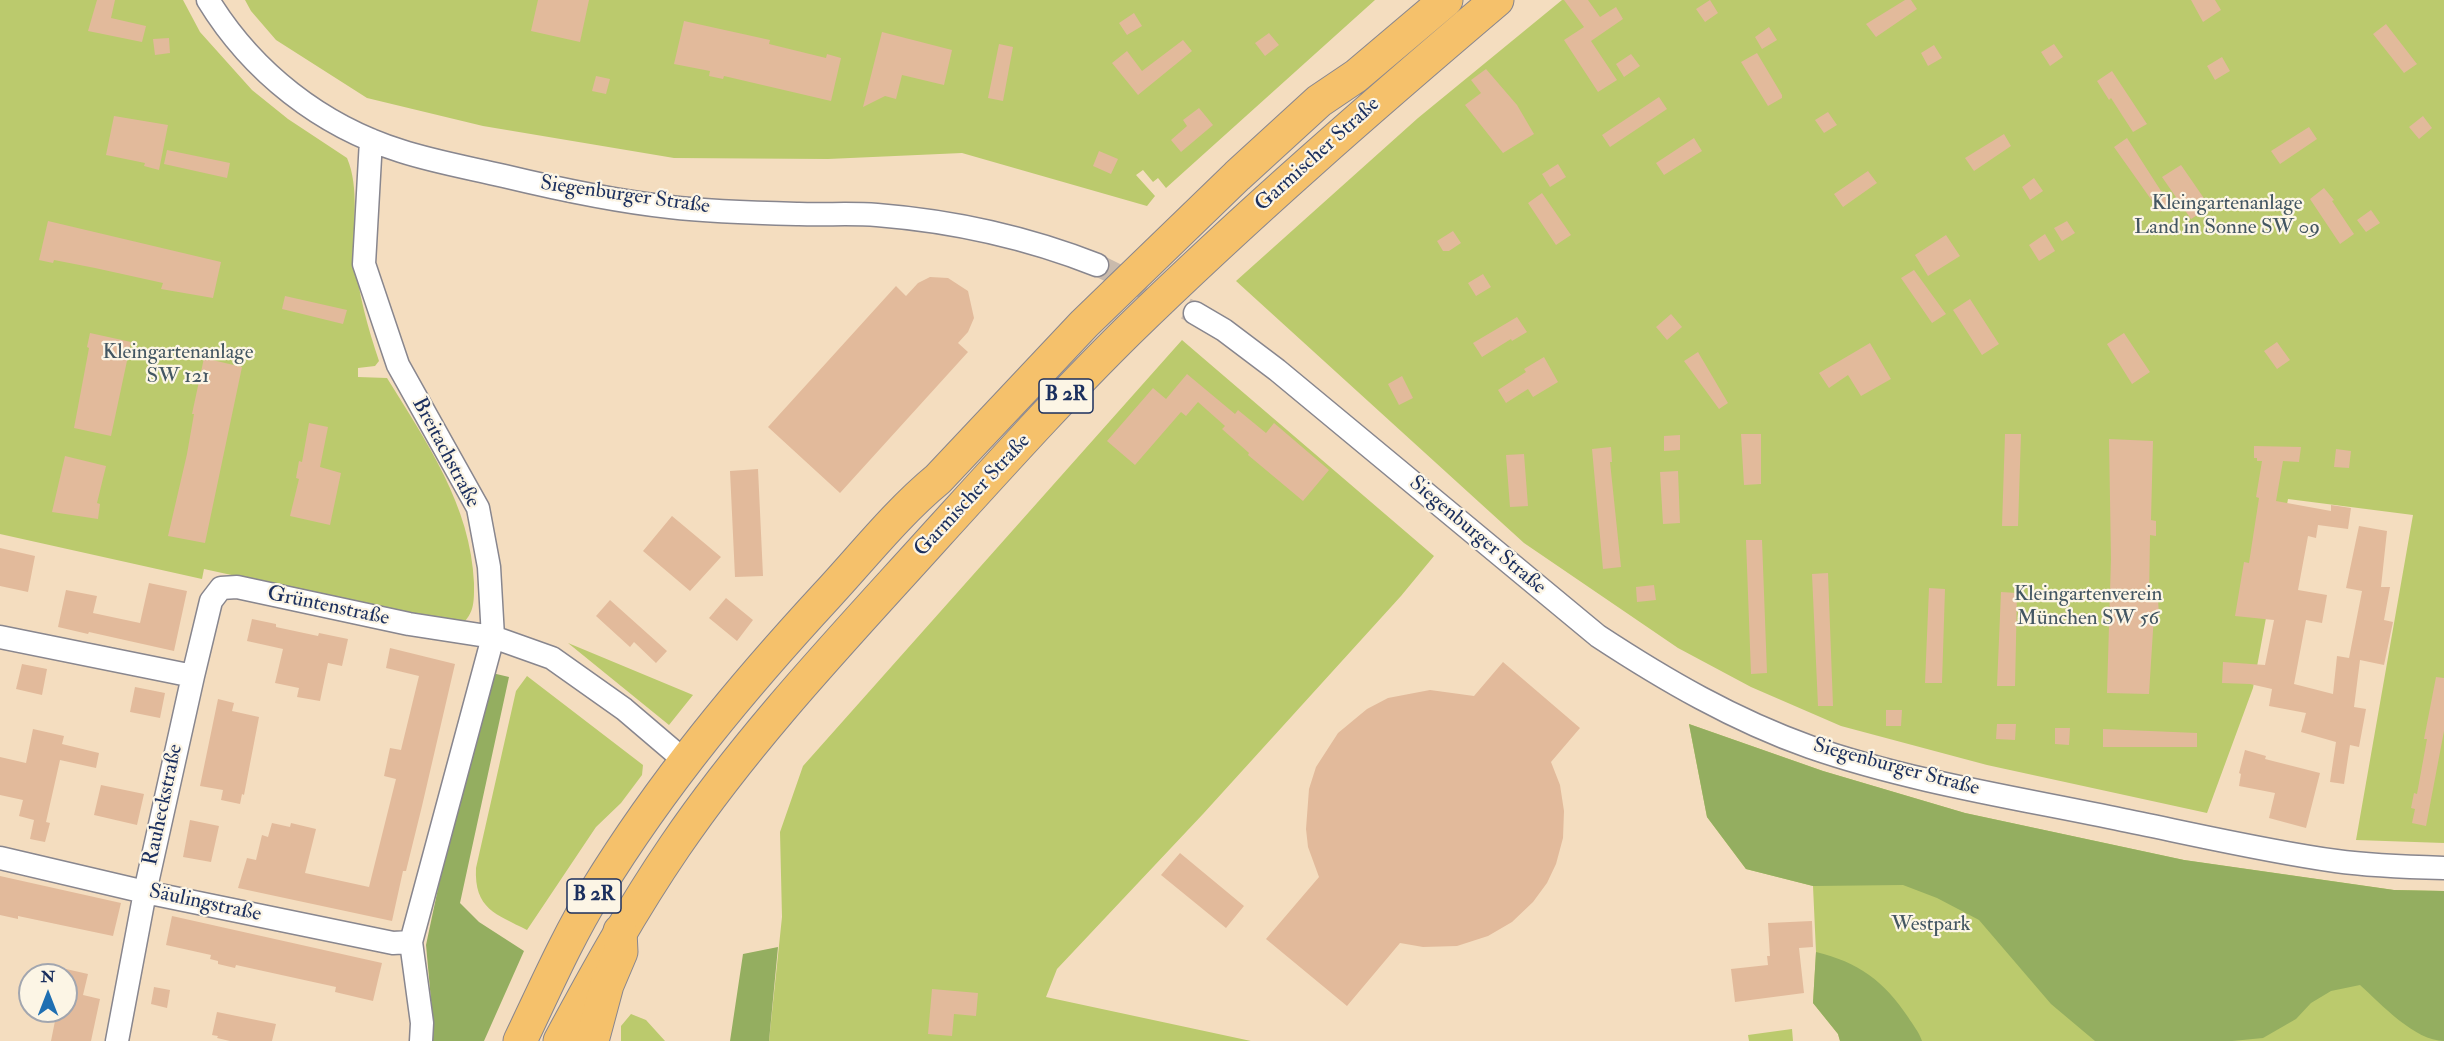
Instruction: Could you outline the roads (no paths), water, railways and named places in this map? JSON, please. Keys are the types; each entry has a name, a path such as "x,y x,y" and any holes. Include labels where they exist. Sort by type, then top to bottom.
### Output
{"highway":[{"path":"1319,101 1347,65 1418,0"},
{"name":"Garmischer Straße","path":"520,1041 595,892 685,761 729,706 916,498 938,479 1084,324 1162,246 1319,101 1356,76 1446,0"},
{"name":"Garmischer Straße","path":"560,1041 620,931 676,844 772,720 905,570 1053,409 1127,333 1345,129 1497,0"},
{"path":"592,1041 606,985 621,952 620,931"}],"street":[{"name":"Siegenburger Straße","path":"208,0 243,47 281,86 334,123 371,140 437,161 557,189 669,207 798,214 874,215 926,220 1022,240 1096,265"},
{"name":"Breitachstraße","path":"371,140 364,264 398,364 478,508 489,567 493,637 411,942"},
{"name":"Siegenburger Straße","path":"1195,313 1224,330 1277,370 1598,636 1646,668 1722,710 1810,747 1881,769 1928,780 2247,846 2397,867 2444,868"},
{"name":"Grüntenstraße","path":"193,676 210,601 221,588 237,587 409,624 493,637 552,658 574,671 624,709 685,761"},
{"path":"0,637 193,676"},
{"name":"Rauheckstraße","path":"117,1041 146,892 193,676"},
{"name":"Säulingstraße","path":"0,858 146,892 393,943 411,942"},
{"path":"411,942 422,1023 421,1041"}],"tunnel":[{"path":"1097,265 1195,313"}],"park label":[{"name":"Kleingartenanlage Land in Sonne SW 09","path":"2227,216"},
{"name":"Kleingartenanlage SW 121","path":"178,365"},
{"name":"Kleingartenverein München SW 56","path":"2088,607"},
{"name":"Westpark","path":"1931,925"}]}
